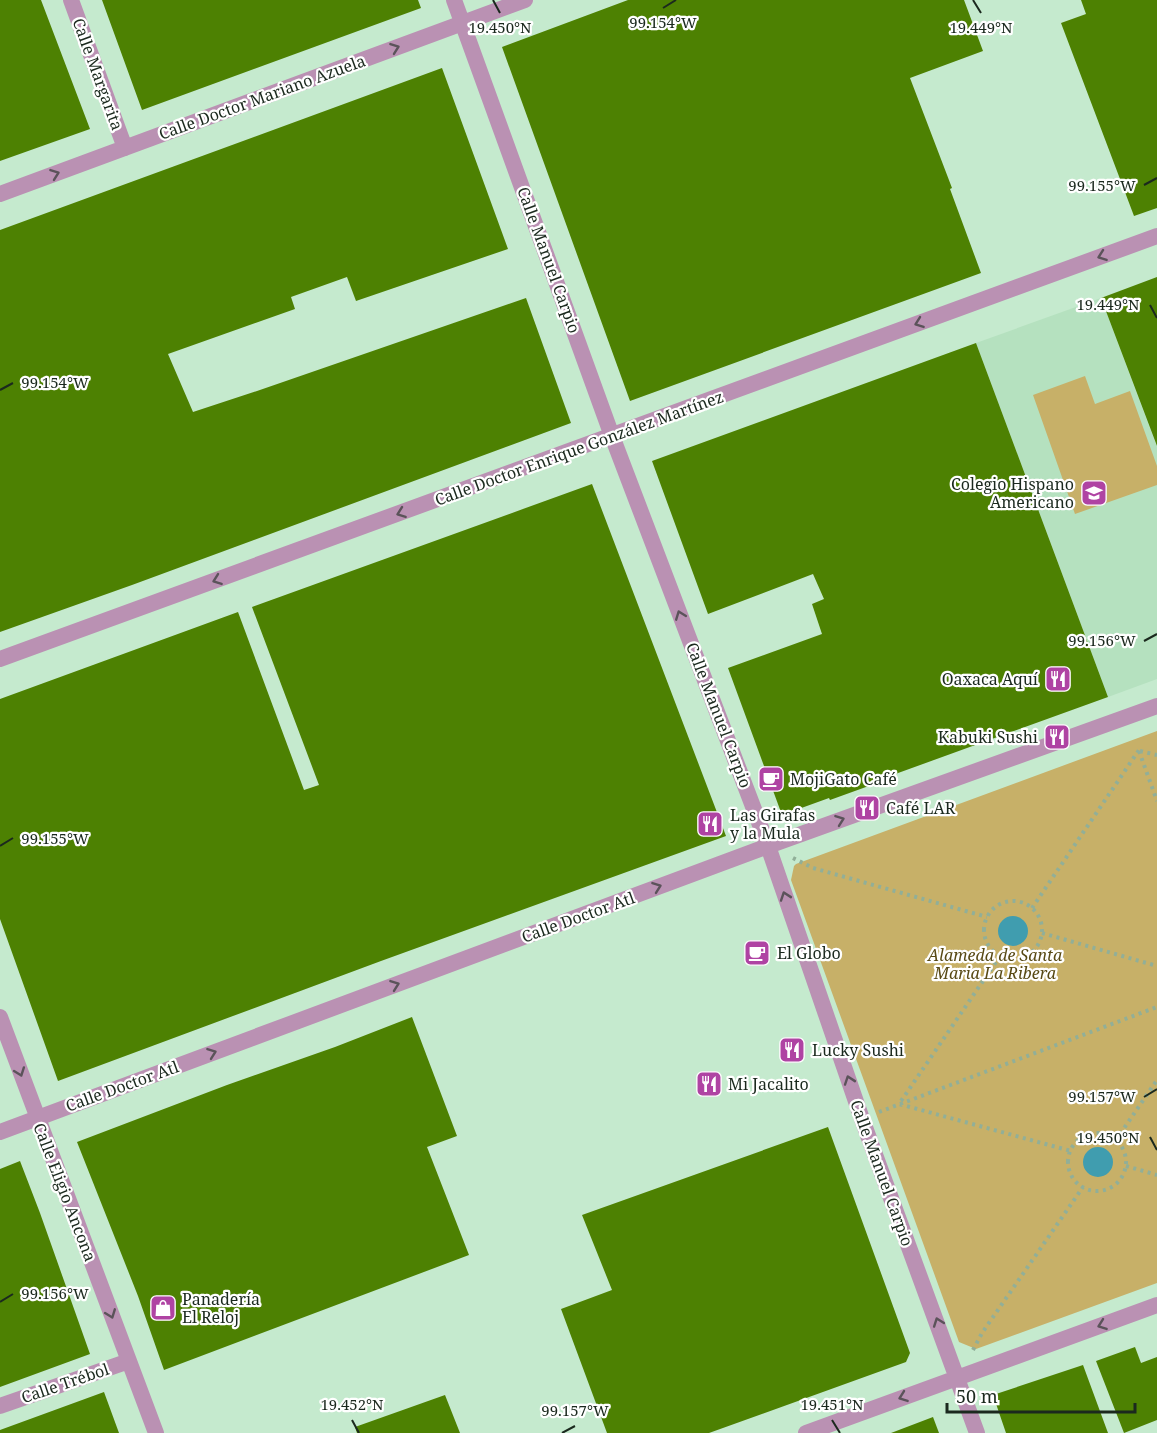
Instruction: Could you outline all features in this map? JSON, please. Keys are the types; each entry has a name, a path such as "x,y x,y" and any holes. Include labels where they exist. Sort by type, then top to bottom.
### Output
{"street":[{"name":"Calle Margarita","path":"70,0 125,148"},
{"name":"Calle Manuel Carpio","path":"454,0 612,436 768,846 862,1119 977,1433"},
{"name":"Calle Doctor Mariano Azuela","path":"0,194 525,0"},
{"name":"Calle Doctor Enrique González Martínez","path":"0,659 1157,236"},
{"name":"Calle Doctor Atl","path":"0,1132 768,846 1157,706"},
{"name":"Calle Eligio Ancona","path":"0,1017 156,1433"},
{"path":"806,1433 1157,1305"},
{"name":"Calle Trébol","path":"0,1406 129,1361"}],"path":[{"path":"1139,750 1157,755"},
{"path":"1139,750 1157,801"},
{"path":"1032,908 1139,750"},
{"path":"768,846 813,868 987,917"},
{"path":"1018,902 1032,908 1040,920 1042,933 1040,941 1030,954 1007,959 993,952 985,939 987,917 997,906 1004,903 1018,902"},
{"path":"1042,933 1157,966"},
{"path":"899,1104 1000,956"},
{"path":"862,1119 1157,1008"},
{"path":"1116,1140 1157,1080"},
{"path":"899,1104 1071,1151"},
{"path":"1094,1133 1116,1140 1125,1154 1126,1166 1123,1175 1110,1188 1092,1190 1083,1187 1078,1183 1069,1164 1074,1144 1094,1133"},
{"path":"1126,1166 1157,1175"},
{"path":"958,1377 982,1333 1083,1187"}],"shaded area":[{"name":"Colegio Hispano Americano","path":"1101,298 1157,447 1157,679 1108,697 976,343"}],"green space":[{"path":"1085,376 1095,404 1130,391 1157,466 1157,485 1075,514 1033,395"},
{"name":"Alameda de Santa Maria La Ribera","path":"1157,731 1157,1283 976,1349 959,1342 791,880 794,866"}],"water":[{"path":"1013,916 1024,920 1028,931 1024,942 1013,946 1002,942 998,931 1002,920"},
{"path":"1098,1147 1109,1151 1113,1162 1109,1173 1098,1177 1087,1173 1083,1162 1087,1151"}],"building":[{"path":"0,0 41,0 90,129 0,161"},
{"path":"102,0 418,0 421,8 142,110"},
{"path":"628,0 964,0 983,51 910,78 952,188 950,189 981,273 630,401 502,47"},
{"path":"1081,0 1157,0 1157,208 1134,216 1061,23 1086,14"},
{"path":"442,68 508,249 356,301 347,277 291,297 295,309 168,354 193,412 526,298 571,423 0,632 0,230"},
{"path":"1157,277 1157,446 1101,298"},
{"path":"976,343 1108,697 876,781 877,783 782,815 728,668 822,634 812,604 824,599 813,574 708,614 652,461"},
{"path":"592,484 726,836 58,1081 0,919 0,699 238,612 304,790 319,785 252,607"},
{"path":"412,1017 457,1136 427,1147 469,1255 164,1370 138,1296 77,1142"},
{"path":"828,1127 910,1353 906,1362 709,1433 607,1433 561,1309 612,1290 582,1215"},
{"path":"20,1161 90,1354 0,1387 0,1169"},
{"path":"1135,1347 1141,1363 1157,1357 1157,1420 1124,1433 1096,1361"},
{"path":"1083,1365 1108,1433 1006,1433 993,1395"},
{"path":"104,1392 119,1433 0,1433 0,1430"},
{"path":"445,1395 460,1433 357,1433 355,1427"},
{"path":"933,1417 939,1433 891,1433"}],"place":[{"name":"Colegio Hispano Americano","path":"1094,493"},
{"name":"Oaxaca Aquí","path":"1058,679"},
{"name":"Kabuki Sushi","path":"1057,737"},
{"name":"MojiGato Café","path":"771,779"},
{"name":"Café LAR","path":"867,808"},
{"name":"Las Girafas y la Mula","path":"710,824"},
{"name":"El Globo","path":"757,953"},
{"name":"Lucky Sushi","path":"792,1050"},
{"name":"Mi Jacalito","path":"709,1084"},
{"name":"Panadería El Reloj","path":"163,1308"}]}
